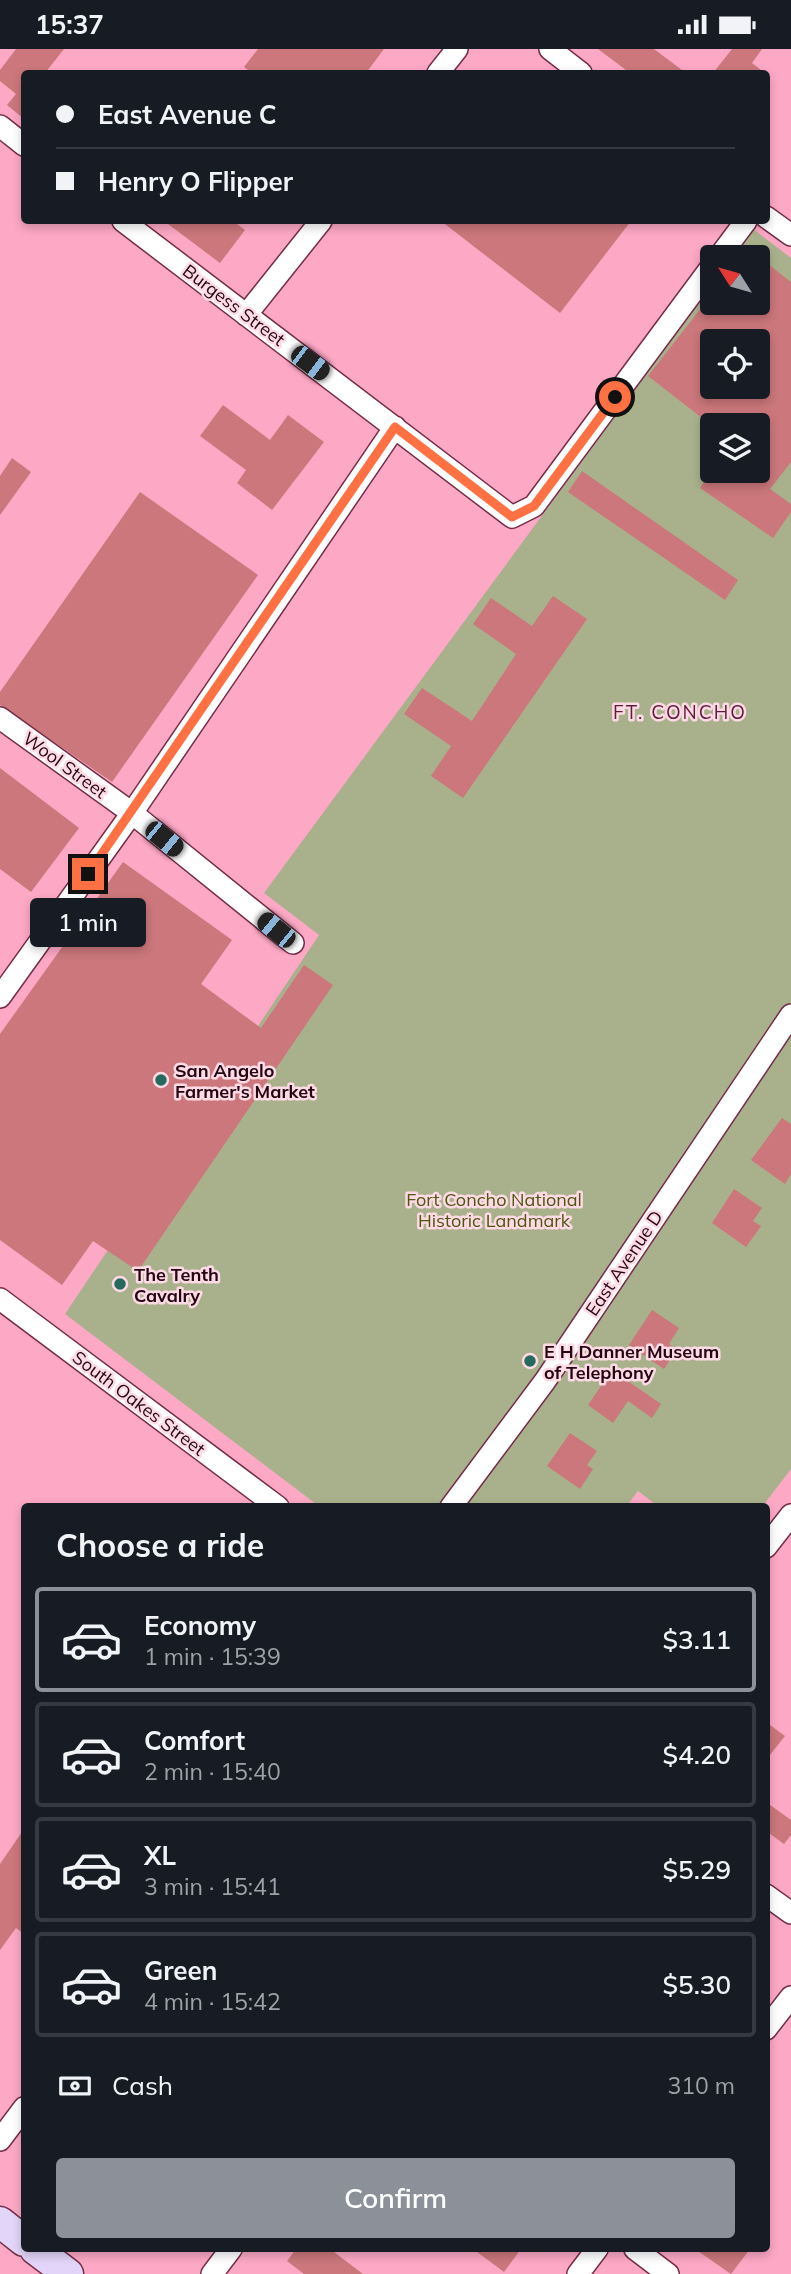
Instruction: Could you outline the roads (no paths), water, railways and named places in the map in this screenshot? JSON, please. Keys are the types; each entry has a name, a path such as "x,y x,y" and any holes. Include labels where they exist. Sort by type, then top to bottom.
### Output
{"main road":[{"path":"0,2222 21,2239"},
{"path":"39,2252 68,2274"}],"street":[{"path":"440,70 457,49"},
{"path":"550,49 577,70"},
{"path":"0,126 21,143"},
{"path":"770,220 791,235"},
{"name":"Burgess Street","path":"127,224 512,517 534,506 700,282"},
{"path":"246,315 319,224"},
{"path":"728,245 744,224"},
{"path":"0,997 132,813 395,427"},
{"name":"Wool Street","path":"0,718 132,813 293,943"},
{"name":"East Avenue D","path":"454,1503 545,1381 791,1015"},
{"name":"South Oakes Street","path":"0,1299 273,1503"},
{"path":"770,1542 791,1515"},
{"path":"770,1898 791,1913"},
{"path":"770,2024 791,1997"},
{"path":"0,2140 21,2112"},
{"path":"212,2274 229,2252"},
{"path":"578,2274 595,2252"},
{"path":"639,2252 668,2274"}],"place":[{"name":"San Angelo Farmer's Market","path":"161,1080"},
{"name":"The Tenth Cavalry","path":"120,1284"},
{"name":"E H Danner Museum of Telephony","path":"530,1361"}],"district":[{"name":"FT. CONCHO","path":"680,712"}],"park label":[{"name":"Fort Concho National Historic Landmark","path":"494,1210"}]}
